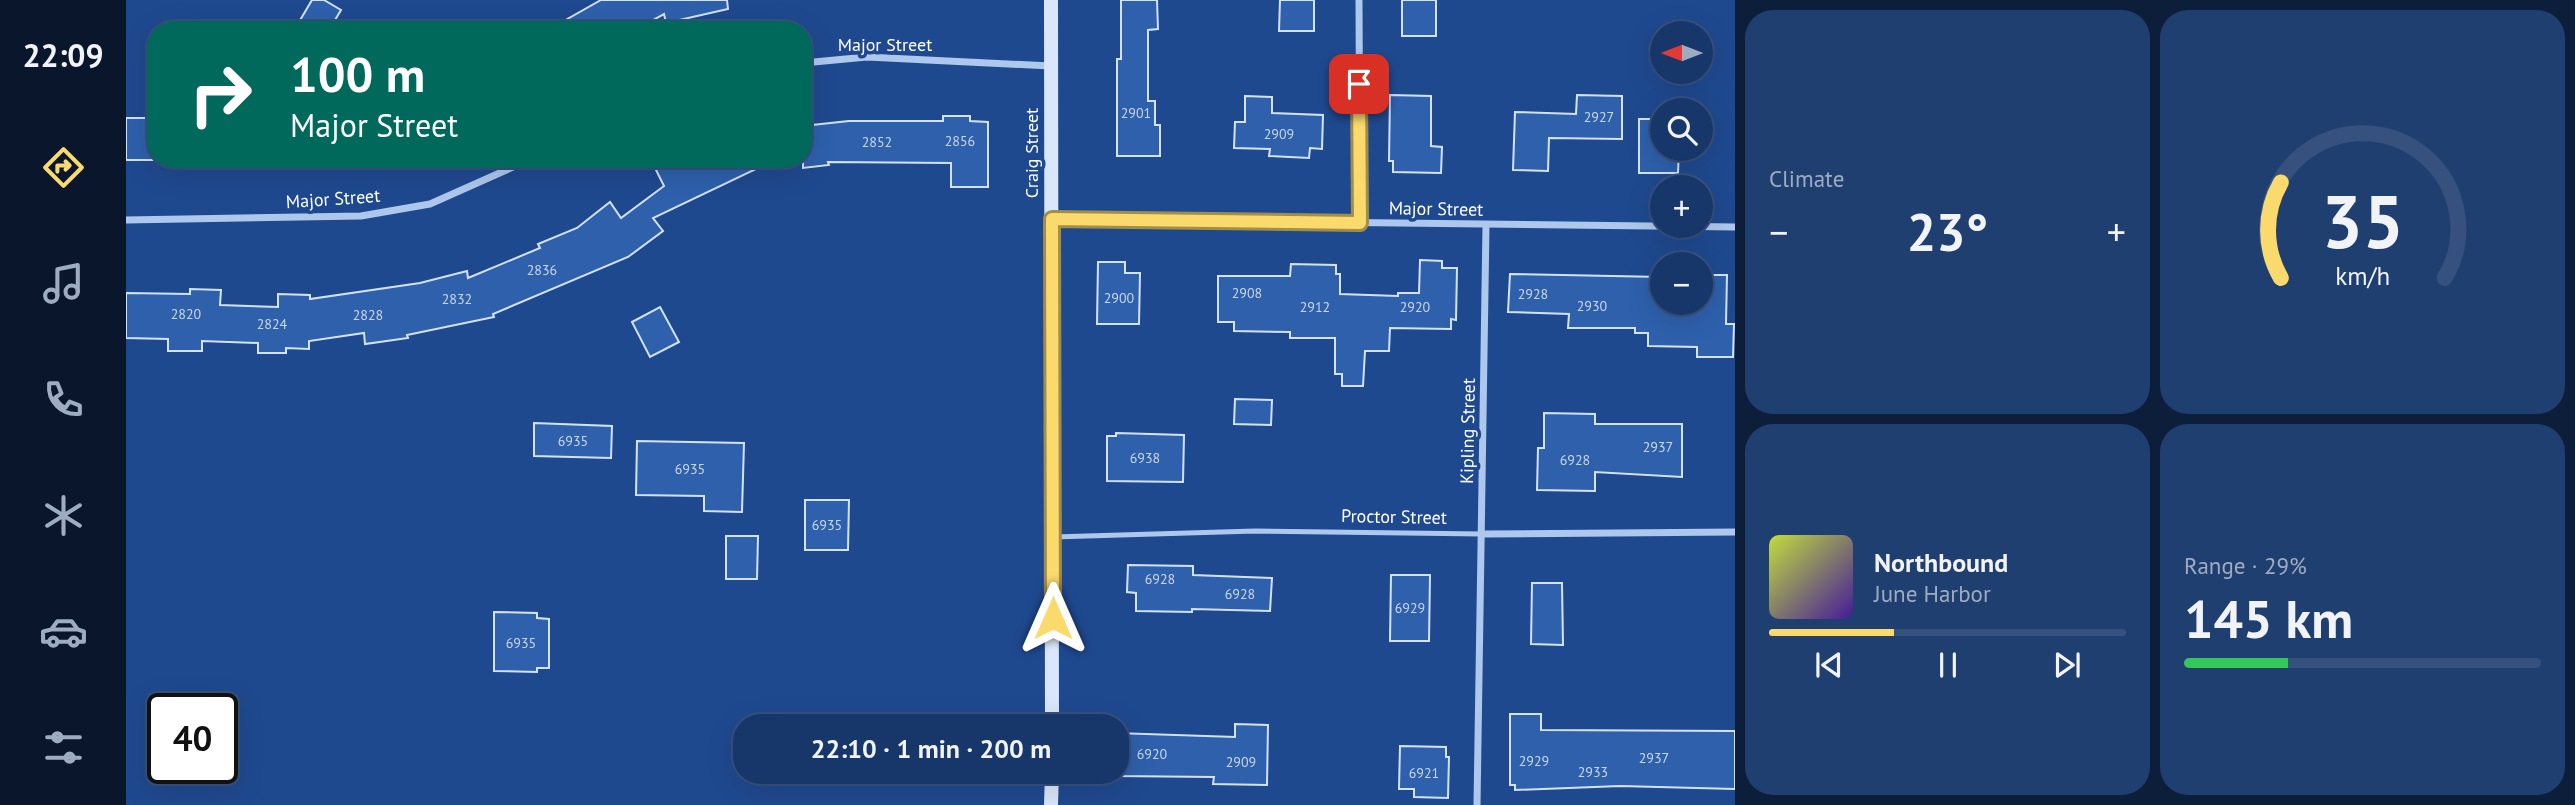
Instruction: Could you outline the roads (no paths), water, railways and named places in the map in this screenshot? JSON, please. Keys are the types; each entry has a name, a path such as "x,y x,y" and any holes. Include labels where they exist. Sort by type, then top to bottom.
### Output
{"street":[{"name":"Craig Street","path":"1052,0 1052,714"},
{"path":"1359,0 1360,223"},
{"name":"Major Street","path":"812,62 867,57 1051,66"},
{"name":"Major Street","path":"126,220 361,216 430,204 511,168"},
{"name":"Major Street","path":"1052,219 1735,228"},
{"name":"Kipling Street","path":"1478,805 1486,225"},
{"name":"Proctor Street","path":"1482,534 1735,532"},
{"path":"1051,805 1052,784"}],"lane":[{"name":"Proctor Street","path":"1053,537 1255,531 1482,534"}]}
